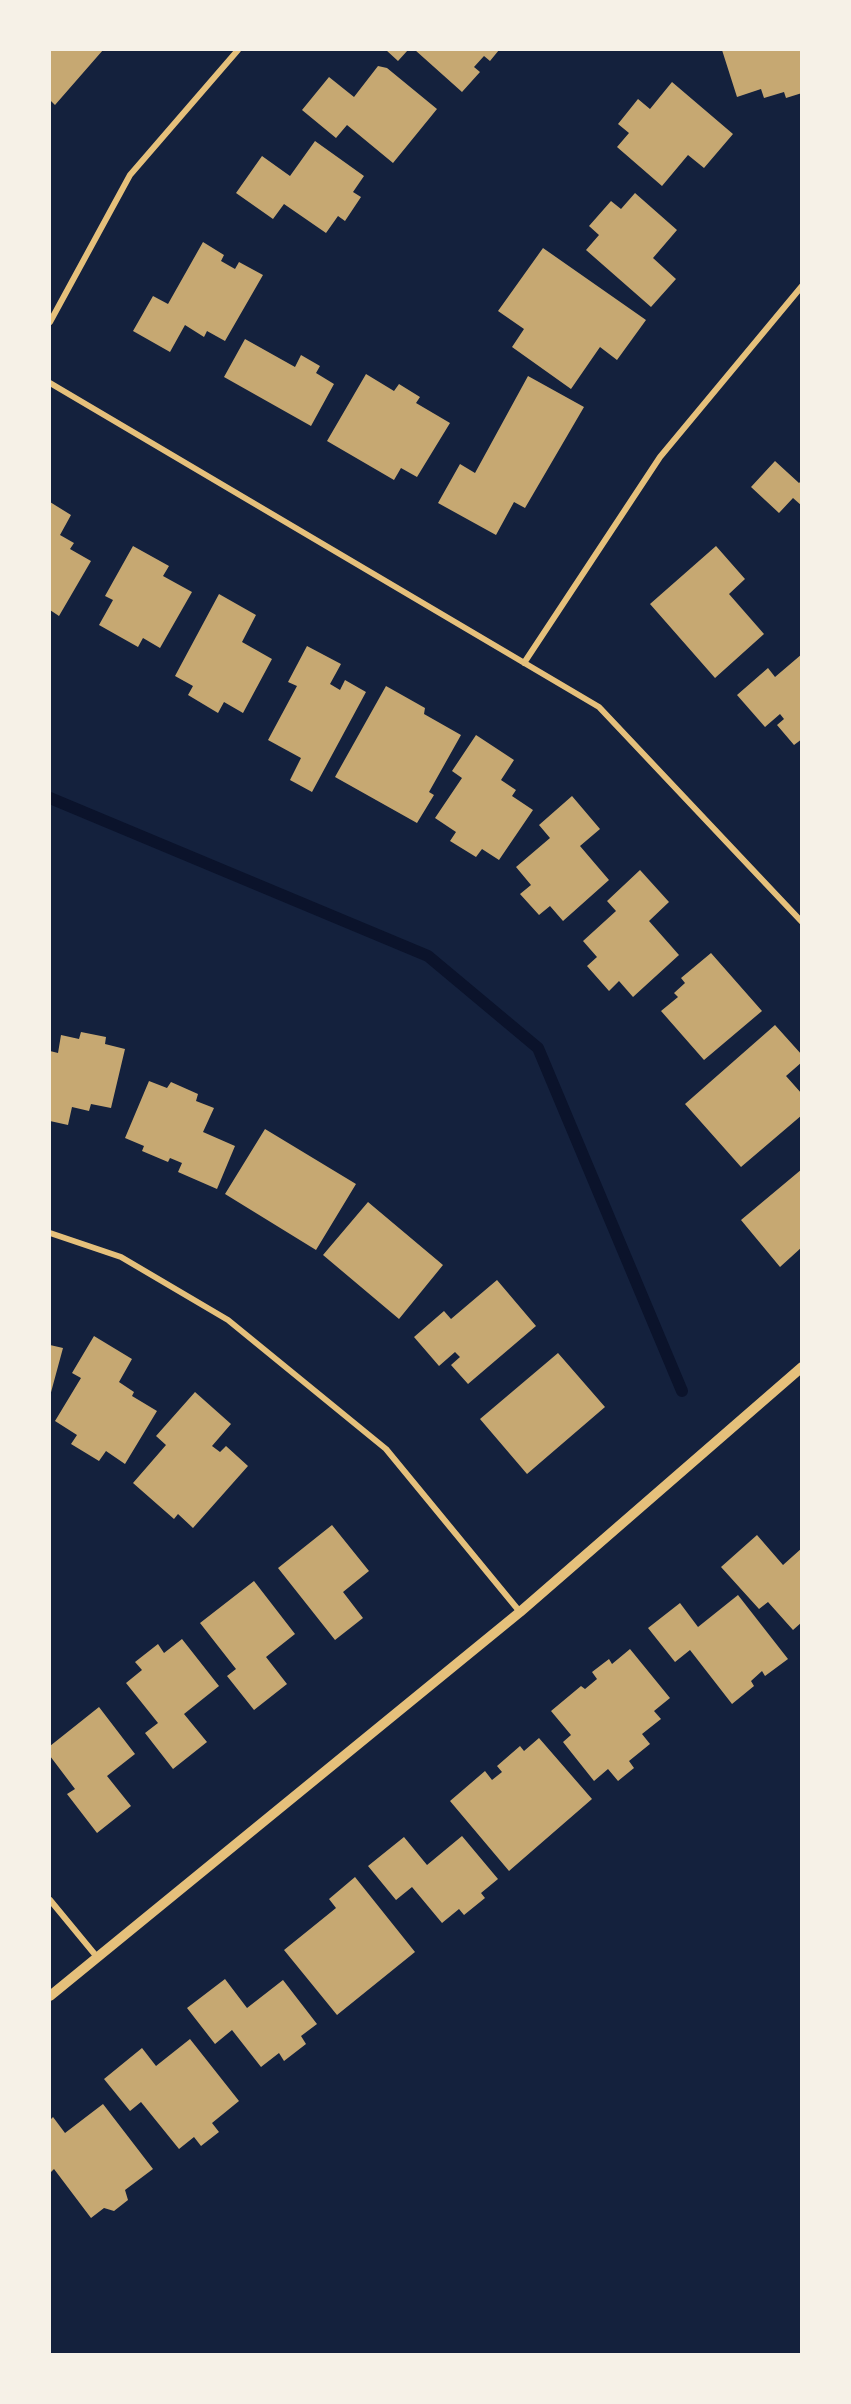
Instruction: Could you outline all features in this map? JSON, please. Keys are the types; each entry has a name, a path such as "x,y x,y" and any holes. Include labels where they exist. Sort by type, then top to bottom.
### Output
{"street":[{"path":"50,322 130,175 238,50"},
{"path":"524,663 660,457 801,285"},
{"path":"50,383 599,707 801,922"},
{"path":"50,1233 121,1257 228,1320 386,1449 520,1612"},
{"path":"50,1996 520,1612 801,1367"},
{"path":"50,1900 97,1958"}],"building":[{"path":"50,50 103,50 55,105 50,100"},
{"path":"386,50 408,50 398,61"},
{"path":"415,50 499,50 490,61 484,56 474,67 480,72 462,92"},
{"path":"722,50 802,50 802,93 786,98 784,92 764,98 761,89 737,97"},
{"path":"378,66 387,68 437,109 393,163 347,125 336,138 302,110 329,77 354,97"},
{"path":"672,82 733,134 704,168 688,155 662,186 617,147 629,133 618,124 638,99 650,109"},
{"path":"315,141 364,176 353,192 361,197 345,221 338,216 326,233 284,204 273,219 236,193 262,156 290,176"},
{"path":"635,193 677,230 653,258 676,279 651,307 586,250 599,235 589,226 611,201 621,209"},
{"path":"203,242 224,255 221,261 235,269 239,262 263,275 225,341 207,331 204,337 185,325 170,352 133,331 153,296 168,304"},
{"path":"543,248 646,320 617,360 600,347 571,389 512,347 524,329 498,311"},
{"path":"245,339 295,367 301,355 320,366 316,373 334,384 311,426 224,377"},
{"path":"366,374 394,391 399,384 420,397 416,403 450,423 417,477 401,468 394,480 327,441"},
{"path":"528,376 584,407 525,508 514,502 496,535 438,503 460,464 475,473"},
{"path":"775,461 799,483 802,480 802,506 793,498 779,513 751,487"},
{"path":"50,502 71,515 60,535 74,543 70,549 91,561 59,616 50,610"},
{"path":"133,546 169,566 163,576 192,592 160,648 143,638 138,647 99,625 113,600 105,596"},
{"path":"716,546 745,579 729,594 764,634 715,678 650,604"},
{"path":"219,594 256,615 242,642 272,659 243,713 224,702 218,713 188,695 193,686 175,676"},
{"path":"307,646 341,664 330,684 340,690 345,680 366,692 312,792 290,780 301,758 268,740 297,686 288,682"},
{"path":"802,654 802,739 794,745 777,725 784,719 780,714 765,727 737,695 768,668 775,677"},
{"path":"386,686 425,708 424,714 461,735 429,792 434,795 417,823 335,777"},
{"path":"476,735 514,760 501,780 516,790 512,796 533,810 499,860 482,849 476,857 450,841 456,832 435,818 462,778 452,771"},
{"path":"572,796 600,829 580,846 609,880 563,921 550,906 539,915 520,894 531,885 516,867 550,838 539,825"},
{"path":"640,870 669,902 649,921 679,955 633,997 619,981 609,991 587,966 597,957 583,941 616,911 607,901"},
{"path":"711,953 762,1011 704,1060 661,1011 678,997 674,993 685,983 681,978"},
{"path":"775,1025 802,1055 802,1062 786,1076 802,1094 802,1115 741,1167 685,1104"},
{"path":"81,1032 106,1037 105,1044 125,1049 111,1108 91,1104 89,1111 72,1107 68,1125 50,1121 50,1051 58,1053 61,1035 79,1039"},
{"path":"149,1081 167,1088 171,1082 198,1094 196,1101 214,1108 203,1132 235,1146 217,1189 178,1172 182,1163 170,1158 168,1162 142,1151 144,1146 125,1138"},
{"path":"265,1129 356,1184 316,1250 225,1194"},
{"path":"802,1169 802,1247 780,1267 741,1220"},
{"path":"368,1202 443,1265 399,1319 323,1255"},
{"path":"497,1280 536,1326 468,1384 451,1365 460,1357 455,1352 439,1366 414,1337 444,1311 451,1319"},
{"path":"94,1336 132,1359 119,1382 134,1392 132,1396 157,1411 125,1464 106,1451 99,1461 71,1444 77,1435 55,1421 81,1378 72,1373"},
{"path":"50,1345 63,1348 50,1396"},
{"path":"558,1353 605,1407 527,1474 480,1419"},
{"path":"195,1392 231,1424 212,1446 220,1452 226,1446 248,1466 193,1528 178,1514 174,1519 133,1483 166,1445 156,1436"},
{"path":"332,1525 369,1571 343,1592 363,1618 335,1640 278,1568"},
{"path":"757,1535 783,1565 802,1548 802,1622 793,1630 768,1602 759,1609 721,1567"},
{"path":"254,1581 295,1634 266,1657 287,1684 254,1710 227,1676 236,1669 200,1623"},
{"path":"738,1595 788,1659 765,1676 762,1671 751,1681 754,1686 732,1704 690,1650 675,1662 648,1628 680,1603 698,1627"},
{"path":"182,1639 219,1686 184,1714 207,1742 173,1769 145,1733 158,1723 126,1683 142,1670 135,1662 158,1644 164,1653"},
{"path":"630,1649 670,1698 654,1711 661,1719 642,1734 650,1744 629,1761 634,1768 618,1781 608,1769 594,1781 563,1742 571,1735 551,1711 581,1686 585,1689 597,1679 592,1672 609,1659 612,1664"},
{"path":"99,1707 135,1754 107,1776 131,1806 97,1833 67,1794 75,1789 50,1756 50,1746"},
{"path":"539,1738 592,1799 509,1871 450,1801 485,1771 492,1780 502,1772 497,1766 520,1746 524,1751"},
{"path":"462,1836 498,1879 481,1893 485,1898 464,1915 459,1909 442,1923 412,1887 396,1900 368,1866 404,1837 427,1865"},
{"path":"355,1877 415,1952 337,2015 284,1950 336,1908 329,1899"},
{"path":"225,1979 247,2008 283,1980 317,2024 301,2036 306,2044 284,2061 279,2053 261,2067 232,2030 215,2044 187,2008"},
{"path":"190,2039 239,2101 212,2123 219,2132 201,2146 194,2137 179,2149 141,2102 130,2111 104,2079 142,2048 156,2066"},
{"path":"103,2104 153,2169 125,2190 128,2200 114,2211 104,2208 91,2218 54,2169 50,2173 50,2120 53,2117 65,2133"}],"waterway":[{"path":"50,798 428,956 538,1048 682,1391"}]}
